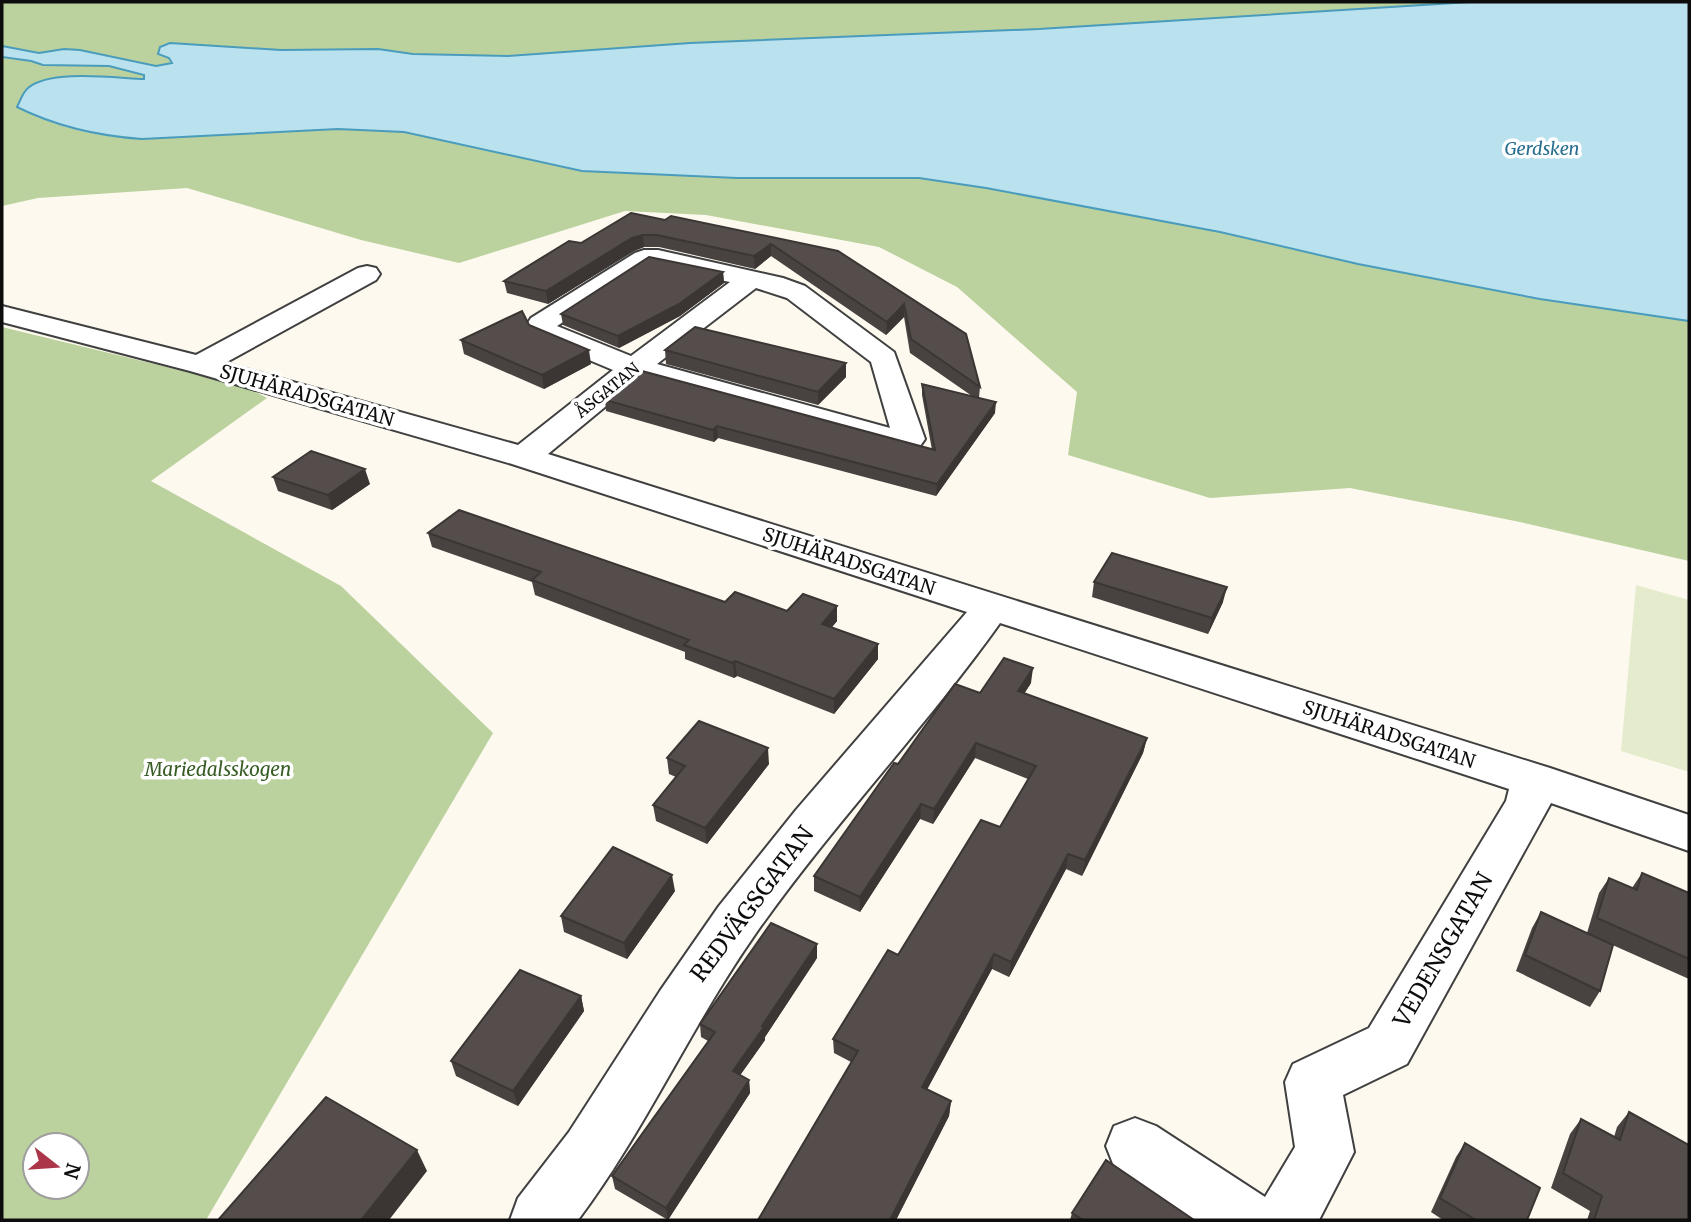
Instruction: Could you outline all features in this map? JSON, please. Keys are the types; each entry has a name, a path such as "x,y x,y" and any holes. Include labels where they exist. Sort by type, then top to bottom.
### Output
{"street":[{"path":"644,258 659,258 751,279 783,286 796,292 884,358 909,439 902,441 882,436 608,359 542,330 541,324 644,258"},
{"path":"200,365 367,274"},
{"name":"ÅSGATAN","path":"524,457 635,367 751,279"},
{"name":"SJUHÄRADSGATAN","path":"2,314 200,365 524,457 1534,780 1689,833"},
{"name":"REDVÄGSGATAN","path":"540,1220 570,1185 673,1013 724,938 824,808 965,644 991,608"},
{"name":"VEDENSGATAN","path":"1286,1220 1325,1152 1313,1082 1388,1046 1528,803 1534,780"},
{"path":"1135,1146 1245,1220"}],"green space":[{"path":"2,2 1471,2 1039,29 690,43 508,56 413,54 378,49 281,50 170,43 169,58 172,63 156,67 64,49 39,53 2,46"},
{"path":"2,57 43,65 109,66 144,75 144,79 74,77 43,80 17,107 62,126 110,136 142,139 338,129 404,132 582,171 737,178 919,178 1220,232 1358,264 1540,299 1689,321 1689,561 1520,522 1350,488 1210,498 1068,455 1077,392 957,287 879,247 706,215 625,211 459,263 361,240 187,188 38,198 2,206"},
{"name":"Mariedalsskogen","path":"2,327 245,386 267,398 151,481 341,586 493,733 206,1220 2,1220"},
{"path":"1636,585 1689,600 1689,772 1621,751"}],"water":[{"name":"Gerdsken","path":"1471,2 1689,2 1689,321 1540,299 1358,264 1220,232 919,178 737,178 582,171 404,132 338,129 142,139 110,136 63,125 17,107 28,88 51,78 83,76 144,79 144,75 109,66 43,65 2,57 2,46 39,53 64,49 156,66 172,63 169,58 158,54 160,47 170,43 281,50 378,49 413,54 508,56 690,43 1039,29"}],"building":[{"path":"631,213 665,220 671,216 838,251 966,334 980,387 911,339 904,304 887,322 771,244 754,256 657,235 643,235 632,238 546,291 504,281 569,241 581,243"},
{"path":"649,257 723,272 679,304 618,336 561,314"},
{"path":"522,311 529,325 589,350 542,375 461,340"},
{"path":"695,327 846,363 818,392 665,350"},
{"path":"642,371 935,450 922,384 996,402 937,484 717,426 713,430 605,400"},
{"path":"311,451 365,469 328,495 273,477"},
{"path":"459,510 725,602 735,592 787,611 803,594 837,606 822,624 878,644 834,699 735,661 733,663 684,645 689,640 532,580 541,572 428,533"},
{"path":"1112,553 1227,587 1212,618 1094,582"},
{"path":"1004,658 1033,668 1018,691 1147,738 1085,860 1068,854 1011,962 994,954 922,1087 951,1101 890,1220 758,1220 858,1051 833,1039 888,950 898,955 981,820 1000,827 1036,766 976,743 934,809 921,804 860,897 814,876 894,763 898,764 955,684 980,693"},
{"path":"699,721 768,748 705,828 653,805 685,766 667,758"},
{"path":"613,847 672,875 624,943 561,916"},
{"path":"1642,873 1689,893 1689,959 1597,918 1609,878 1637,890"},
{"path":"1541,912 1613,945 1600,991 1525,955"},
{"path":"771,923 817,944 733,1071 749,1080 666,1208 612,1176 715,1032 700,1024"},
{"path":"520,970 581,996 513,1091 451,1061"},
{"path":"326,1097 417,1150 361,1220 219,1219"},
{"path":"1629,1112 1689,1145 1689,1220 1594,1220 1602,1196 1563,1173 1581,1119 1620,1140"},
{"path":"1465,1143 1540,1188 1527,1220 1476,1220 1440,1198"},
{"path":"1106,1160 1194,1220 1083,1220 1072,1213"}]}
